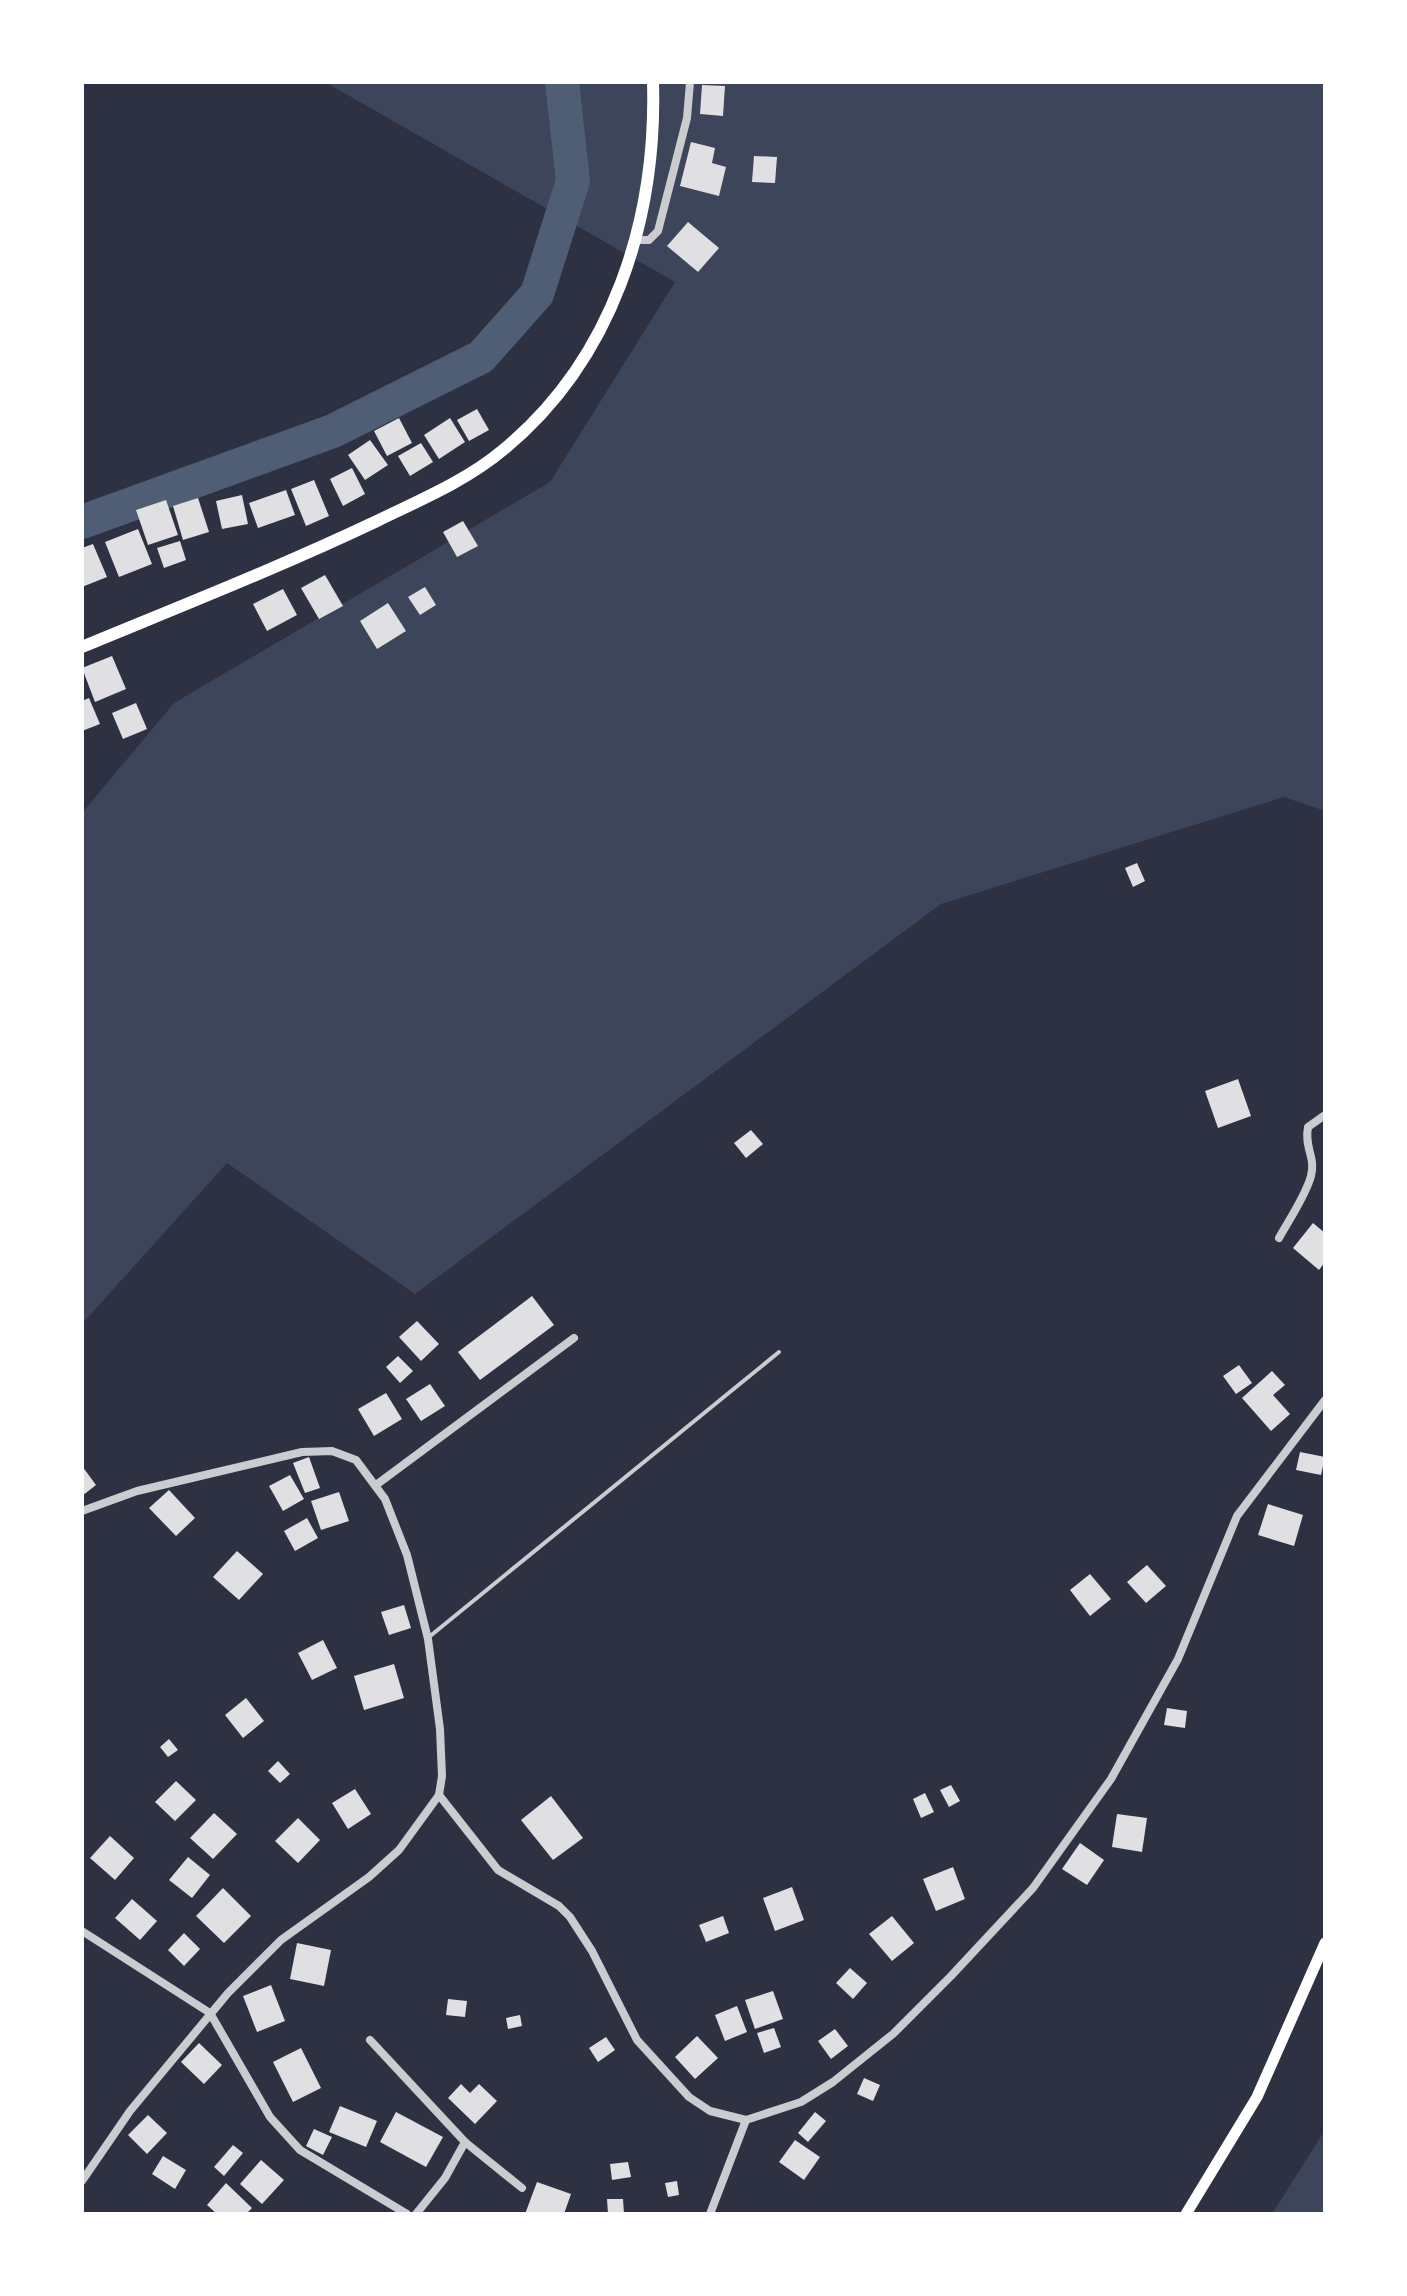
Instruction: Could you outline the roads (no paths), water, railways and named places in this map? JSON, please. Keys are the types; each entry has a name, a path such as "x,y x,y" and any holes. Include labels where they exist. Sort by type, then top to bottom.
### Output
{"main road":[{"path":"82,647 330,543 465,477 503,451 531,425 583,360 605,322 636,240 649,178 653,82"},
{"path":"1186,2214 1257,2097 1325,1943"}],"street":[{"path":"636,240 649,240 658,231 687,118 690,82"},
{"path":"1279,1238 1311,1177 1312,1158 1305,1143 1308,1127 1325,1115"},
{"path":"376,1485 574,1338"},
{"path":"439,1795 498,1870 559,1906 570,1917 592,1951 637,2040 689,2097 710,2111 746,2120 801,2102 833,2082 893,2034 1033,1888 1111,1779 1178,1659 1237,1516 1325,1400"},
{"path":"82,1511 137,1491 317,1450 332,1451 356,1460 385,1499 407,1555 428,1639 440,1729 442,1776 439,1795 399,1850 369,1877 281,1940 210,2013 130,2111 83,2176"},
{"path":"82,1931 210,2013 270,2117 300,2150 407,2214"},
{"path":"370,2040 465,2142 522,2188"},
{"path":"710,2214 746,2120"},
{"path":"416,2214 445,2178 465,2142"}],"lane":[{"path":"428,1639 779,1352"}],"waterway":[{"path":"82,522 333,431 481,357 537,294 573,181 562,82"}]}
